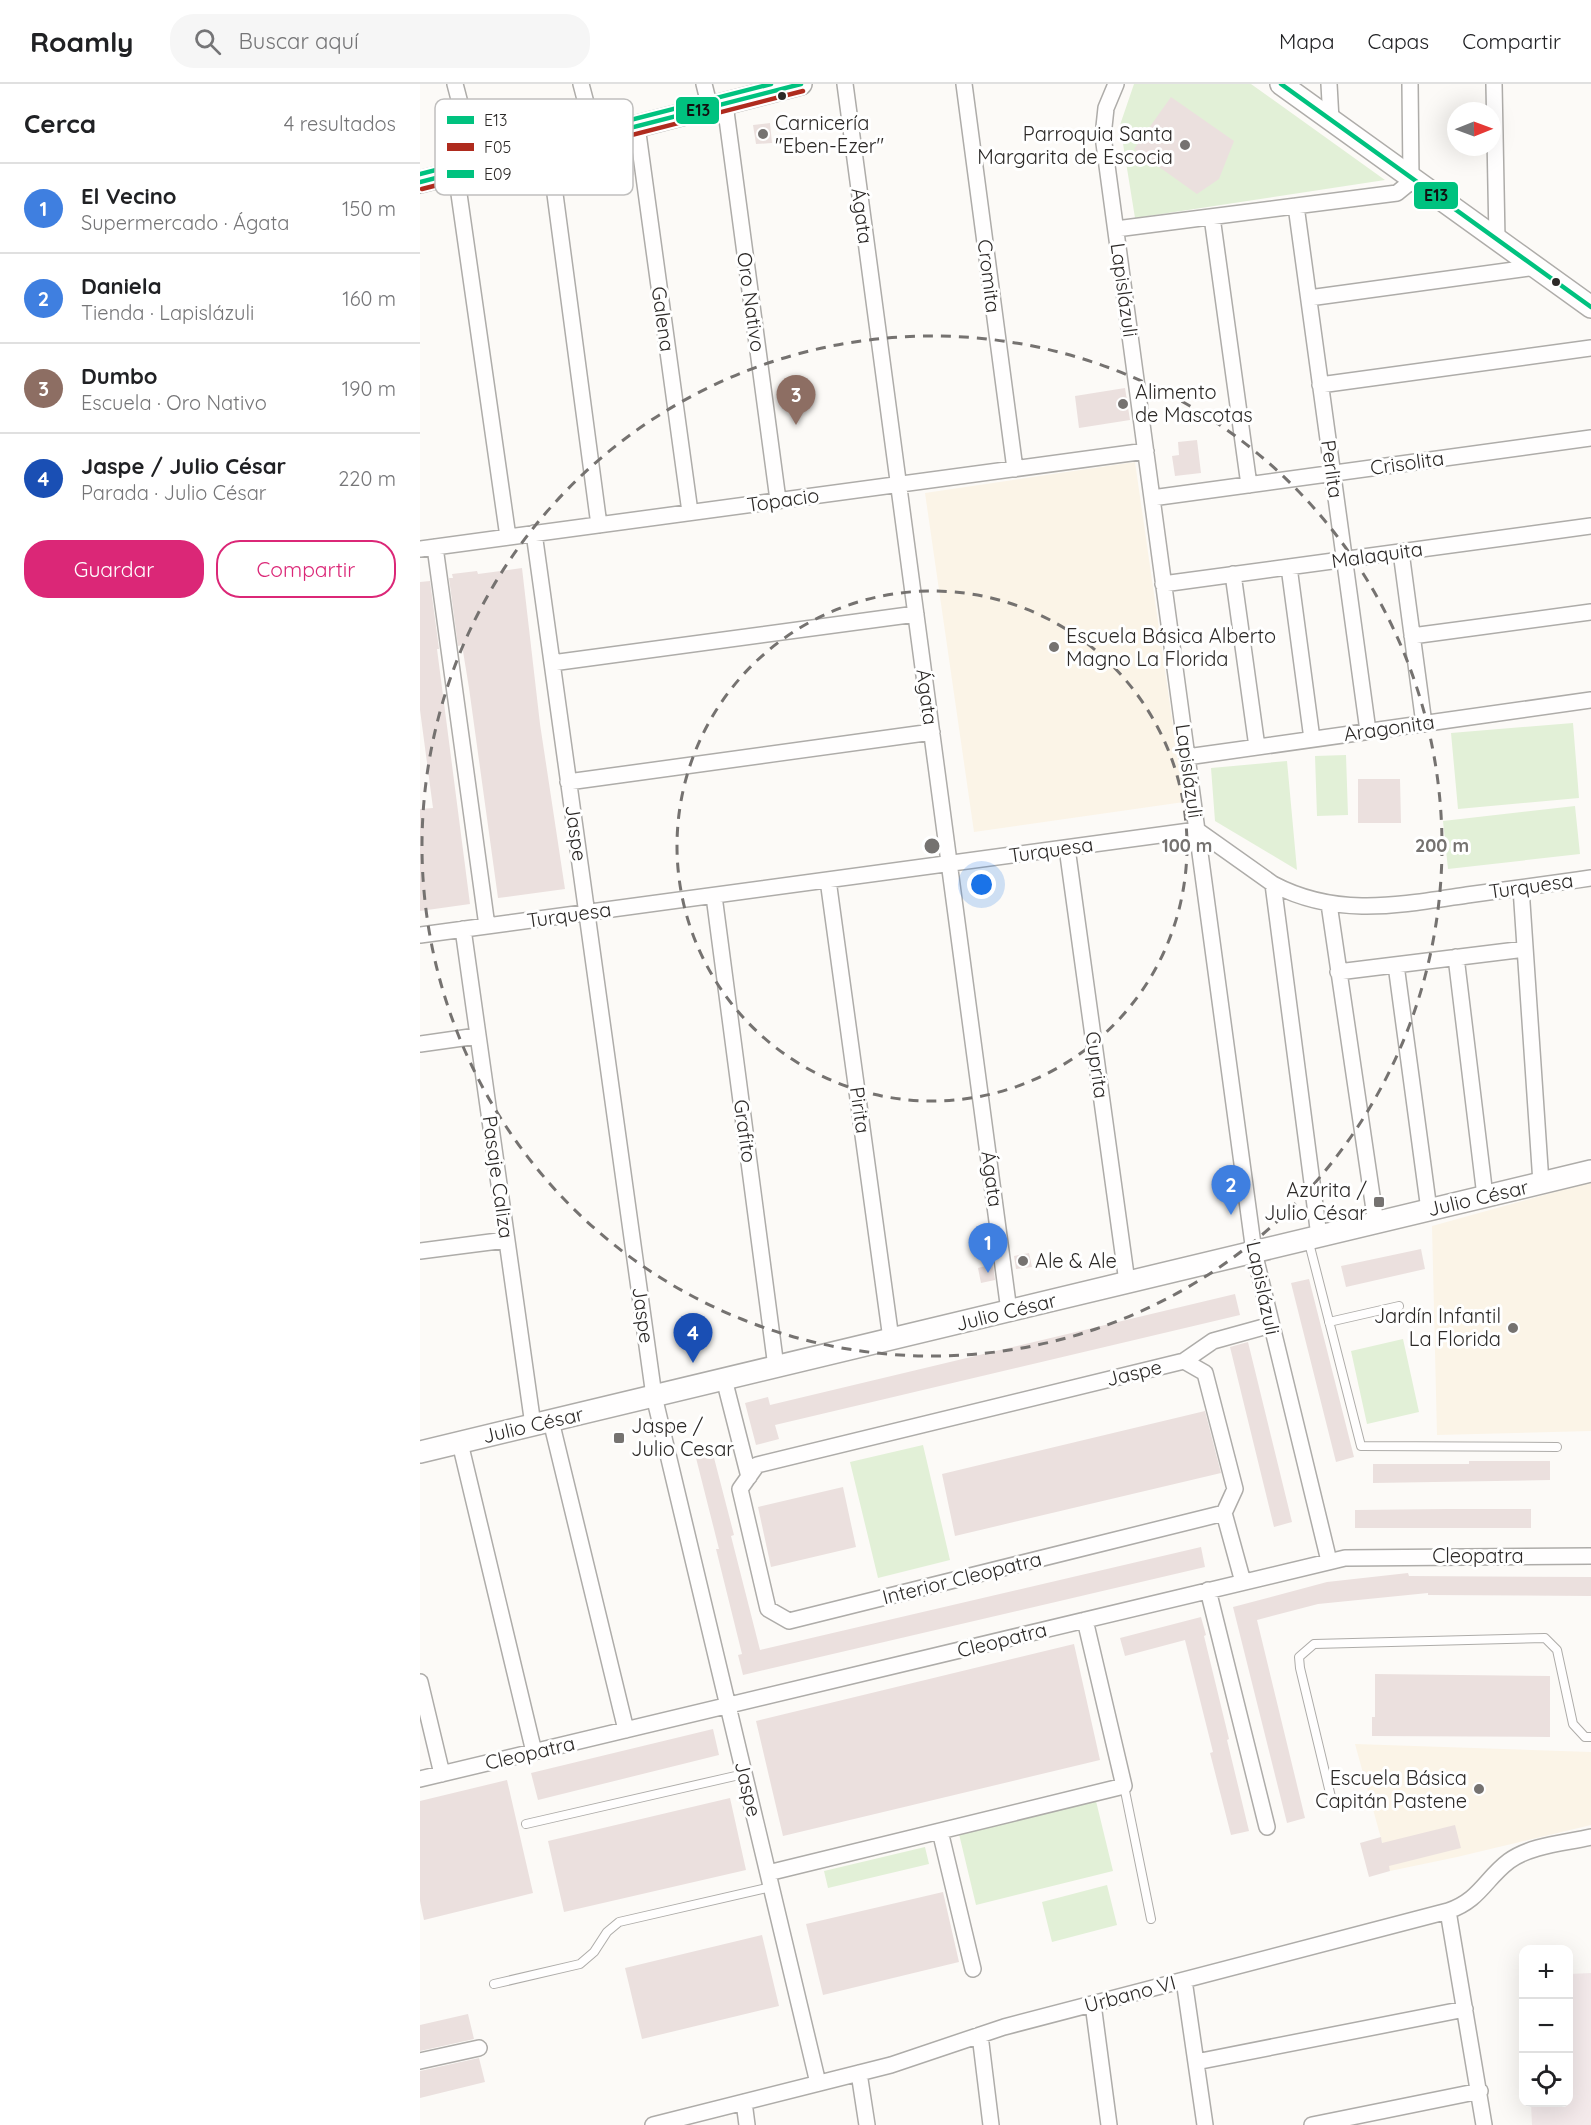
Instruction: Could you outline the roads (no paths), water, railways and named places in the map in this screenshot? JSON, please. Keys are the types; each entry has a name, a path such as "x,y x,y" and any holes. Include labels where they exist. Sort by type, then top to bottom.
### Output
{"street":[{"path":"455,84 459,99"},
{"path":"581,84 585,99"},
{"name":"Oro Nativo","path":"704,84 717,106 778,500"},
{"path":"633,127 801,84"},
{"name":"Ágata","path":"845,84 1010,1311"},
{"name":"Cromita","path":"964,84 1015,469"},
{"name":"Lapislázuli","path":"1116,84 1106,108 1103,127 1254,1252 1329,1561"},
{"path":"1281,84 1591,307"},
{"path":"1329,84 1330,120"},
{"path":"1116,229 1397,193 1408,184 1411,178 1410,84"},
{"path":"1494,84 1497,239"},
{"name":"Galena","path":"637,126 690,512"},
{"path":"420,182 435,178"},
{"path":"459,195 508,537"},
{"path":"555,195 599,525"},
{"name":"Perlita","path":"1296,206 1368,731"},
{"path":"1212,217 1249,485"},
{"path":"1309,298 1536,267"},
{"path":"1320,385 1591,348"},
{"name":"Crisolita","path":"1152,498 1591,438"},
{"name":"Topacio","path":"428,548 1146,451"},
{"name":"Malaquita","path":"1163,584 1591,526"},
{"name":"Jaspe","path":"534,533 654,1396 818,2083"},
{"path":"428,548 487,926"},
{"path":"1401,552 1424,724"},
{"path":"1288,567 1312,739"},
{"path":"1233,574 1257,747"},
{"path":"1412,636 1591,612"},
{"path":"552,663 916,614"},
{"name":"Aragonita","path":"1187,757 1591,700"},
{"path":"568,782 932,732"},
{"name":"Turquesa","path":"420,935 1197,830 1273,884 1302,897 1329,904 1377,906 1591,878"},
{"name":"Cuprita","path":"1067,848 1127,1282"},
{"name":"Pirita","path":"828,880 891,1339"},
{"path":"1273,884 1314,1238"},
{"path":"1521,888 1541,1183"},
{"name":"Grafito","path":"714,896 776,1367"},
{"path":"1329,904 1376,1223"},
{"name":"Pasaje Caliza","path":"462,929 506,1239 542,1423 626,1730"},
{"path":"1338,972 1525,949"},
{"path":"1456,957 1485,1196"},
{"path":"1396,965 1429,1210"},
{"path":"420,1044 477,1036"},
{"name":"Julio César","path":"420,1452 1591,1171"},
{"path":"420,1251 506,1239"},
{"path":"1184,1361 1214,1341 1271,1325"},
{"name":"Jaspe","path":"749,1477 757,1465 1184,1361 1205,1373 1235,1489 1224,1513"},
{"path":"724,1379 749,1477"},
{"path":"460,1443 534,1752"},
{"name":"Interior Cleopatra","path":"749,1477 740,1489 768,1609 789,1621 1224,1513"},
{"path":"1224,1513 1243,1582"},
{"name":"Cleopatra","path":"420,1779 1329,1561 1362,1557 1591,1556"},
{"path":"1208,1590 1267,1827"},
{"path":"770,1880 940,1831 1124,1786 1085,1620"},
{"path":"420,1682 442,1774"},
{"path":"940,1831 973,1969"},
{"name":"Urbano VI","path":"653,2125 860,2073 980,2035 1448,1911 1477,1896 1502,1867 1515,1857 1591,1837"},
{"path":"1448,1911 1484,2125"},
{"path":"1184,1980 1205,2125"},
{"path":"1093,2004 1109,2125"},
{"path":"1196,2062 1465,2009"},
{"path":"980,2035 991,2125"},
{"path":"420,2061 479,2048"},
{"path":"860,2073 867,2125"},
{"path":"1312,2125 1480,2091"},
{"path":"744,2102 747,2125"}],"lane":[{"path":"1314,1238 1329,1322 1361,1446 1557,1447"},
{"path":"1329,1322 1399,1306"},
{"path":"1331,1797 1300,1668 1299,1657 1314,1644 1545,1638 1557,1650 1573,1724 1586,1737 1591,1737"},
{"path":"526,1824 744,1774"},
{"path":"1124,1786 1151,1919"},
{"path":"494,1984 580,1964 594,1952 607,1932 618,1922 770,1880"}],"place":[{"name":"Carnicería \"Eben-Ezer\"","path":"763,134"},
{"name":"Parroquia Santa Margarita de Escocia","path":"1185,145"},
{"name":"Alimento de Mascotas","path":"1123,404"},
{"name":"Dumbo","path":"796,425"},
{"name":"Escuela Básica Alberto Magno La Florida","path":"1054,647"},
{"name":"Azurita / Julio César","path":"1379,1202"},
{"name":"Daniela","path":"1231,1215"},
{"name":"Ale & Ale","path":"1023,1261"},
{"name":"El Vecino","path":"988,1273"},
{"name":"Jardín Infantil La Florida","path":"1513,1328"},
{"name":"Jaspe / Julio César","path":"693,1363"},
{"name":"Jaspe / Julio Cesar","path":"619,1438"},
{"name":"Escuela Básica Capitán Pastene","path":"1479,1789"}]}
